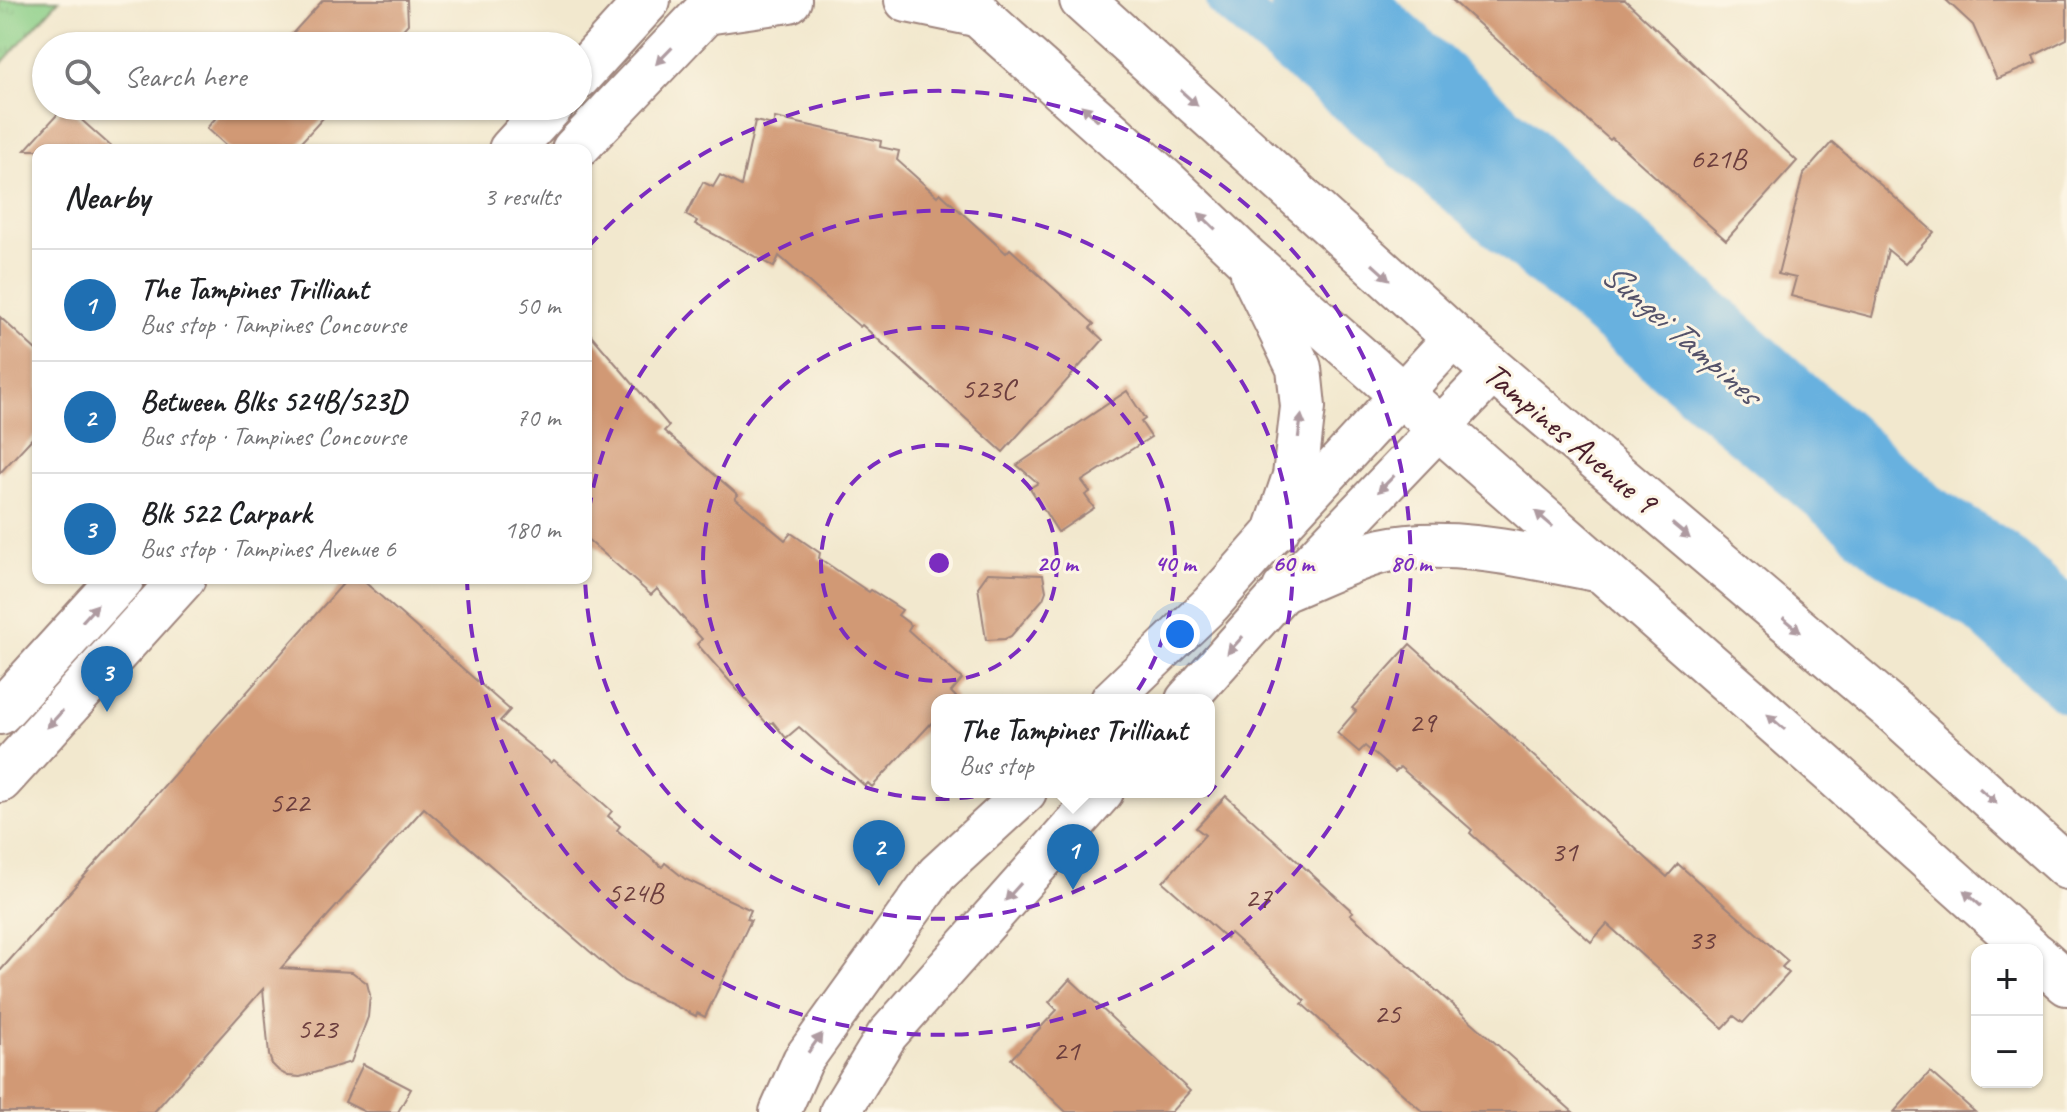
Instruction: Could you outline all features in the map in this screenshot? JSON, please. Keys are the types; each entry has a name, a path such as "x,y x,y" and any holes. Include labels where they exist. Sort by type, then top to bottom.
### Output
{"main road":[{"path":"592,62 648,0"},
{"path":"580,144 712,6 789,0"},
{"path":"907,0 971,7 1246,258 2023,944"},
{"name":"Tampines Avenue 9","path":"1082,0 1454,337 1896,713 2067,867"},
{"path":"516,144 538,120"},
{"path":"1246,258 1299,368 1303,407 1295,476 1277,529"},
{"path":"1285,589 1382,552 1436,545 1519,554 1603,570"},
{"path":"0,712 117,584"},
{"path":"0,780 178,584"},
{"path":"2043,961 2067,983"}],"street":[{"path":"1117,694 1211,604 1454,337"},
{"path":"1191,694 1285,589 1494,371"},
{"path":"780,1112 803,1060 937,874 1019,798"},
{"path":"840,1112 887,1035 1098,798"}],"green space":[{"path":"0,0 59,0 0,65"}],"building":[{"path":"323,0 407,0 408,24 401,32 294,32"},
{"path":"1452,0 1625,0 1797,161 1726,240"},
{"path":"1946,0 2067,0 2067,39 2033,56 2036,63 1997,79 1973,25"},
{"path":"775,118 881,141 880,147 899,151 897,160 937,196 940,193 1006,253 1010,249 1094,324 1090,328 1103,340 1003,452 862,325 860,327 779,256 774,267 695,224 697,221 686,215 703,182 713,187 720,175 741,186 755,121 773,125"},
{"path":"52,120 82,120 108,144 32,144 32,150 25,150"},
{"path":"214,120 321,120 299,144 224,144 207,128"},
{"path":"1832,142 1934,232 1905,264 1888,250 1872,317 1791,296 1796,278 1778,274 1803,175"},
{"path":"0,317 32,346 32,438 0,473"},
{"path":"592,336 669,426 664,431 738,495 735,498 785,540 791,533 820,553 819,558 902,610 898,615 911,625 908,630 962,679 951,692 953,694 931,694 931,723 872,787 868,783 865,786 799,727 786,738 773,722 768,725 697,644 702,639 657,589 651,595 592,543"},
{"path":"1127,391 1145,419 1141,422 1151,437 1082,481 1090,492 1085,495 1094,508 1058,532 1030,488 1038,483 1017,465"},
{"path":"988,573 1043,575 1046,591 1043,599 1005,639 986,640 978,587"},
{"path":"343,584 367,584 510,710 500,721 551,763 554,760 612,811 608,816 620,826 617,830 662,867 665,863 685,879 751,910 747,919 751,920 705,1017 697,1013 696,1016 624,981 424,808 281,968 352,972 367,983 370,995 368,1017 351,1062 300,1077 279,1071 269,1055 263,989 154,1112 0,1112 0,971"},
{"path":"1410,644 1667,877 1678,864 1788,961 1782,967 1789,973 1743,1023 1734,1016 1723,1028 1607,924 1591,942 1400,767 1395,772 1365,746 1359,752 1337,733 1356,711 1352,708"},
{"path":"1226,796 1353,912 1350,914 1573,1112 1423,1112 1302,1004 1305,1001 1230,933 1226,938 1163,882 1205,835 1196,828"},
{"path":"1070,979 1190,1091 1171,1112 1066,1112 1011,1059 1057,1010 1049,1002"},
{"path":"363,1064 411,1089 398,1112 365,1112 345,1102"},
{"path":"1930,1072 1975,1112 1894,1112"}],"waterway":[{"path":"1227,0 1887,556 1977,610 2067,692"},
{"name":"Sungei Tampines","path":"1305,0 1901,525 1984,580 2067,652"},
{"path":"1365,0 1930,506 2005,552 2067,608"}],"place":[{"name":"Blk 522 Carpark","path":"107,712"},
{"name":"Between Blks 524B/523D","path":"879,886"},
{"name":"The Tampines Trilliant","path":"1073,890"}]}
